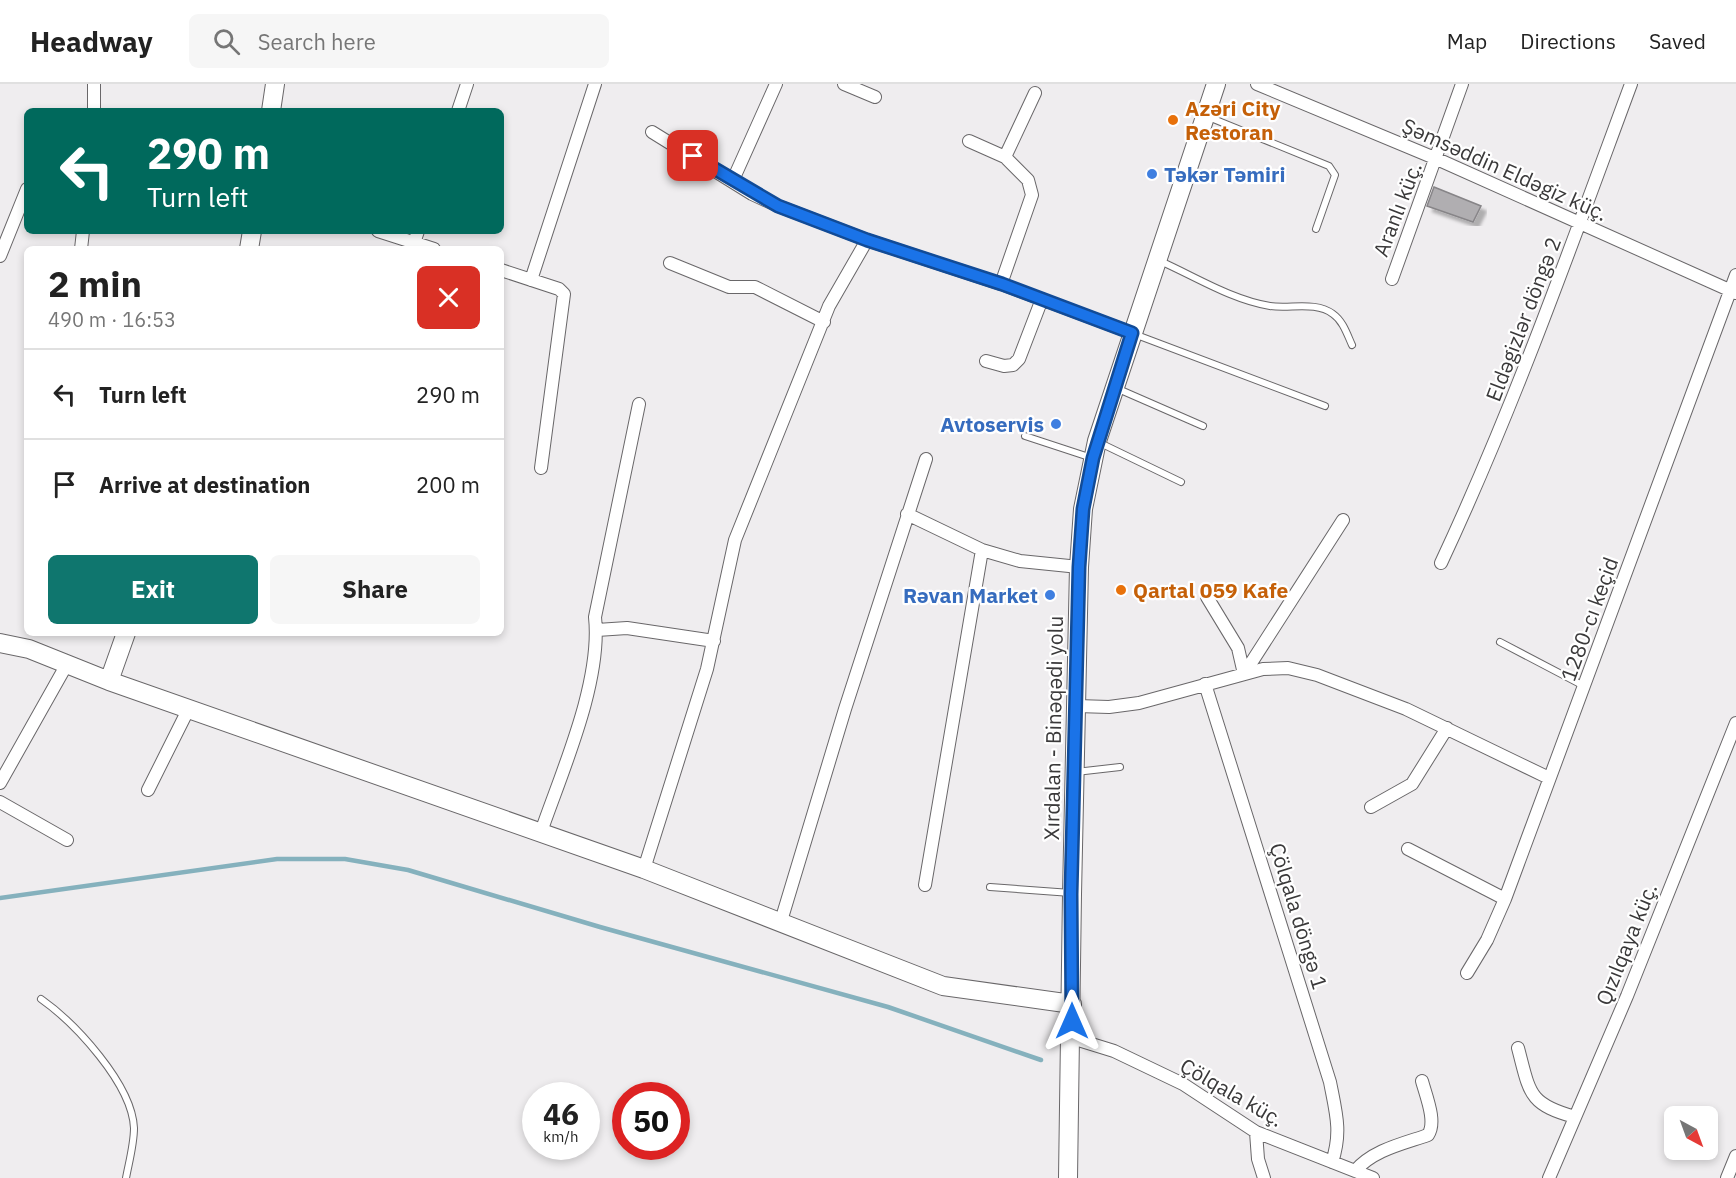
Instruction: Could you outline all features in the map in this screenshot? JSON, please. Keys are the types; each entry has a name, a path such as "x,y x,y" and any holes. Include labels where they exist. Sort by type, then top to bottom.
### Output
{"street":[{"path":"94,84 94,108"},
{"path":"271,108 275,84"},
{"path":"459,108 467,84"},
{"path":"531,280 595,84"},
{"path":"733,180 776,84"},
{"path":"844,84 874,97"},
{"name":"Xırdalan - Binəqədi yolu","path":"1068,1178 1072,1038 1071,894 1079,567 1083,509 1095,450 1114,388 1216,84"},
{"name":"Şəmsəddin Eldəgiz küç.","path":"1257,84 1437,159 1733,292"},
{"name":"Aranlı küç.","path":"1392,279 1437,159 1462,84"},
{"name":"Eldəgizlər döngə 2","path":"1441,563 1488,463 1519,386 1631,84"},
{"path":"1005,157 1035,93"},
{"path":"652,132 778,206 867,240 1002,284 1132,333"},
{"path":"969,141 1005,157 1028,180 1032,195 1002,284"},
{"path":"0,256 24,196"},
{"path":"389,234 423,243"},
{"path":"644,868 714,641 735,540 835,294 867,240"},
{"path":"670,263 729,286 755,287 824,322"},
{"path":"504,271 559,289 564,294 565,301 541,468"},
{"name":"1280-cı keçid","path":"1467,973 1487,940 1505,899 1733,292 1736,275"},
{"path":"986,361 1004,366 1013,365 1019,359 1042,299"},
{"path":"541,832 587,695 597,630 595,617 639,404"},
{"path":"781,921 926,459"},
{"path":"907,514 982,550 1020,561 1079,567"},
{"path":"1244,674 1343,520"},
{"path":"925,885 982,550"},
{"path":"1207,597 1238,648 1244,674"},
{"path":"597,630 627,628 714,641"},
{"path":"109,681 125,636"},
{"path":"0,643 29,649 109,681 644,868 943,986 1072,1004"},
{"path":"0,783 67,664"},
{"path":"1077,706 1109,707 1139,703 1263,669 1288,668 1317,675 1406,709 1549,778"},
{"name":"Çölqala döngə 1","path":"1205,684 1330,1082 1339,1141 1332,1162"},
{"path":"148,790 189,708"},
{"name":"Qızılqaya küç.","path":"1549,1178 1736,723"},
{"path":"1371,807 1412,784 1447,728"},
{"path":"0,802 67,840"},
{"path":"1408,849 1505,899"},
{"name":"Çölqala küç.","path":"1072,1038 1114,1051 1183,1084 1256,1132 1373,1178"},
{"path":"1518,1048 1527,1083 1537,1100 1548,1109 1575,1117"},
{"path":"1355,1171 1365,1160 1378,1153 1428,1135 1432,1130 1422,1081"},
{"path":"1256,1132 1256,1148 1264,1178"},
{"path":"1727,1178 1736,1156"}],"lane":[{"path":"1205,116 1329,166 1335,175 1316,229"},
{"path":"1156,260 1253,302 1272,306 1319,308 1332,313 1341,322 1352,345"},
{"path":"1132,333 1324,406"},
{"path":"1114,388 1203,426"},
{"path":"1025,436 1095,450 1181,482"},
{"path":"1500,642 1585,687"},
{"path":"1075,772 1120,767"},
{"path":"990,887 1071,894"},
{"path":"41,999 65,1016 110,1072 129,1104 134,1128 126,1178"}],"building":[{"path":"1434,187 1481,206 1473,222 1427,206"}],"waterway":[{"path":"0,898 277,859 345,859 408,870 600,927 888,1007 1041,1060"}],"place":[{"name":"Azəri City Restoran","path":"1173,120"},
{"name":"Təkər Təmiri","path":"1152,174"},
{"name":"Avtoservis","path":"1056,424"},
{"name":"Qartal 059 Kafe","path":"1121,590"},
{"name":"Rəvan Market","path":"1050,595"}],"route":[{"path":"693,156 752,194 778,206 867,240 1002,284 1132,333 1093,458 1083,509 1079,567 1071,894 1072,1021"}]}
